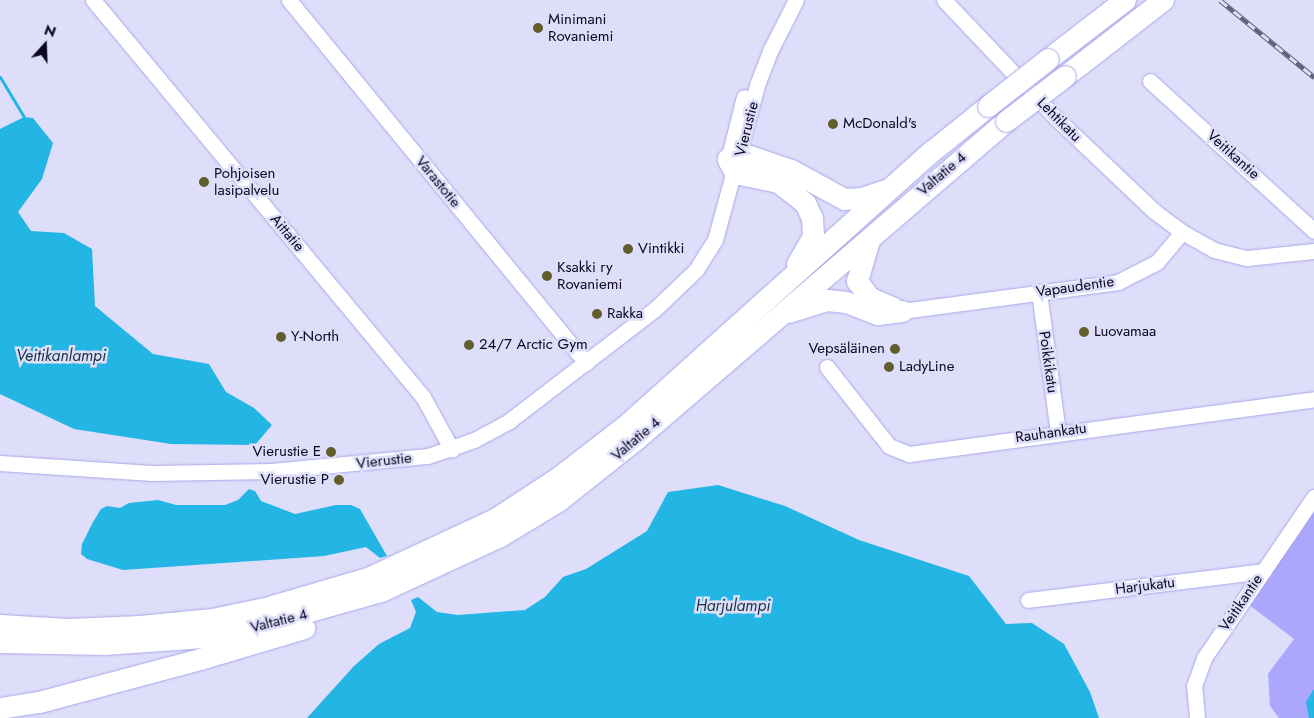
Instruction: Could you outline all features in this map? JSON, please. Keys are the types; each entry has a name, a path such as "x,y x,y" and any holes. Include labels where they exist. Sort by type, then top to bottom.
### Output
{"highway":[{"name":"Valtatie 4","path":"0,625 104,628 212,619 321,593 395,567 494,519 566,472 625,426 893,186 988,106 1125,0"},
{"name":"Valtatie 4","path":"0,642 79,646 204,637 281,622 381,591 500,536 558,501 635,440 766,325 869,240 1006,121 1157,4"},
{"path":"735,162 791,170 844,199 862,198 893,186"},
{"path":"735,162 778,182 798,196 810,211 814,226 810,245 783,285"},
{"path":"865,303 857,280 869,240"},
{"path":"766,325 808,304 835,300 865,303 902,311"},
{"path":"0,708 39,702 273,639 336,617 381,591"}],"street":[{"name":"Aittatie","path":"94,0 423,397 452,450"},
{"name":"Varastotie","path":"289,0 586,364"},
{"name":"Vierustie","path":"735,162 752,71 785,0"},
{"name":"Vierustie","path":"0,463 152,473 271,471 428,456 452,450 509,421 586,364 677,292 702,260 735,162 758,85 796,0"},
{"name":"Lehtikatu","path":"944,0 1057,119 1154,211 1182,232"},
{"name":"Veitikantie","path":"1150,80 1314,231"},
{"path":"1182,232 1214,250 1247,258 1314,251"},
{"name":"Vapaudentie","path":"902,311 1118,282 1157,262 1182,232"},
{"name":"Poikkikatu","path":"1039,292 1058,432"},
{"name":"Rauhankatu","path":"828,367 889,446 909,454 1058,432 1314,399"},
{"name":"Veitikantie","path":"1196,718 1194,686 1197,672 1314,497"},
{"name":"Harjukatu","path":"1028,600 1263,571"}],"shaded area":[{"path":"1314,510 1314,718 1279,718 1270,706 1268,674 1294,639 1248,604"}],"water":[{"name":"Veitikanlampi","path":"24,117 33,118 53,143 42,179 18,212 31,231 64,233 92,249 95,306 153,354 209,364 226,392 254,408 272,425 255,445 171,444 74,429 0,394 0,129"},
{"name":"Harjulampi","path":"718,485 785,506 859,540 969,576 1006,624 1032,623 1064,644 1090,692 1099,718 307,718 354,666 379,644 410,628 416,612 411,600 418,597 437,612 458,615 525,610 545,597 563,577 586,569 647,531 668,492"},
{"path":"249,489 255,491 261,501 295,514 336,505 351,505 360,509 387,556 380,558 366,547 324,556 123,570 87,559 81,554 82,544 93,522 101,509 107,506 120,508 129,503 158,500 176,505 225,505 238,500"},
{"path":"1314,689 1314,718 1309,718 1306,702"}],"waterway":[{"path":"0,77 24,117"}],"railway":[{"path":"1220,0 1314,77"}],"place":[{"name":"Minimani Rovaniemi","path":"538,28"},
{"name":"McDonald's","path":"833,124"},
{"name":"Pohjoisen lasipalvelu","path":"204,182"},
{"name":"Vintikki","path":"628,249"},
{"name":"Ksakki ry Rovaniemi","path":"547,276"},
{"name":"Rakka","path":"597,314"},
{"name":"Luovamaa","path":"1084,332"},
{"name":"Y-North","path":"281,337"},
{"name":"24/7 Arctic Gym","path":"469,345"},
{"name":"Vepsäläinen","path":"895,349"},
{"name":"LadyLine","path":"889,367"},
{"name":"Vierustie E","path":"331,452"},
{"name":"Vierustie P","path":"339,480"}]}
